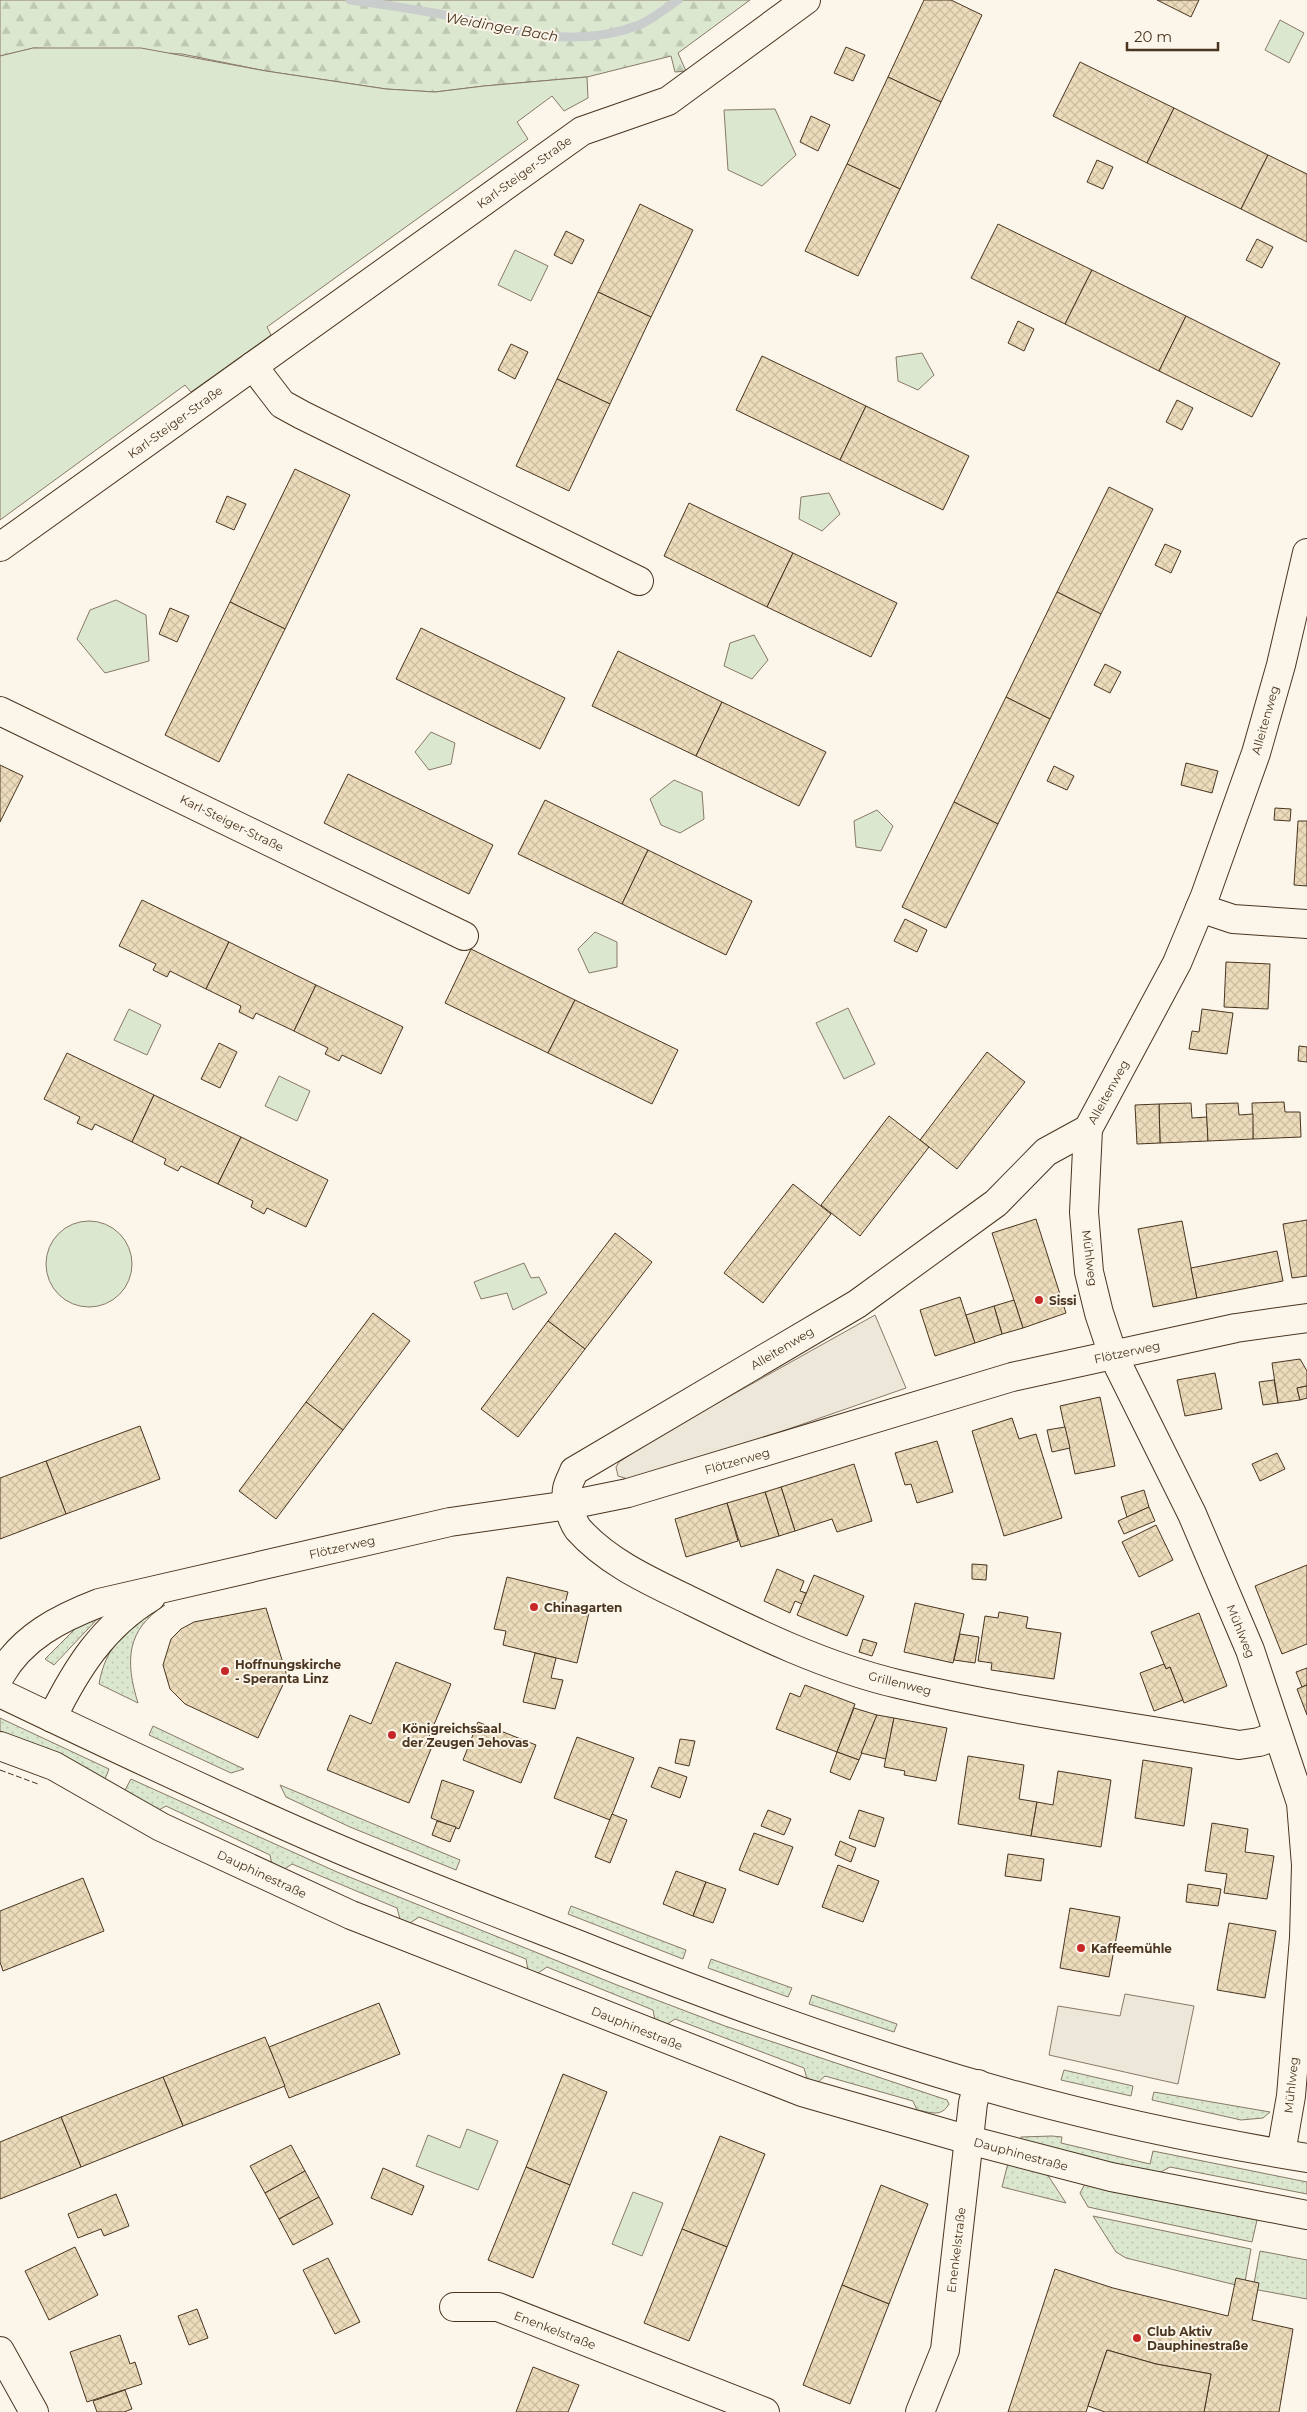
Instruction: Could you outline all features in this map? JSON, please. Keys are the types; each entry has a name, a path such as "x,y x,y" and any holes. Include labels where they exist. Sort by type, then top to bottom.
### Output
{"street":[{"name":"Karl-Steiger-Straße","path":"0,547 582,131 668,101 806,0"},
{"path":"253,366 282,404 639,581"},
{"name":"Alleitenweg","path":"569,1505 567,1490 574,1471 857,1304 996,1203 1046,1152 1088,1129 1169,980 1200,908 1256,753 1307,553"},
{"name":"Karl-Steiger-Straße","path":"0,711 464,936"},
{"path":"1200,908 1233,919 1307,924"},
{"name":"Mühlweg","path":"1088,1129 1084,1212 1089,1272 1113,1355 1192,1514 1250,1650 1301,1802 1306,1864 1304,1938 1292,2096 1294,2156"},
{"name":"Flötzerweg","path":"0,1676 34,1636 61,1618 99,1603 450,1522 569,1505 638,1490 1012,1377 1236,1328 1307,1318"},
{"name":"Grillenweg","path":"569,1505 577,1528 606,1554 647,1579 748,1629 814,1658 878,1679 975,1700 1239,1745 1259,1742 1278,1734"},
{"name":"Flötzerweg","path":"52,1718 81,1667 101,1638 128,1611 164,1589"},
{"path":"0,1693 279,1824 513,1920 686,1987 800,2028 978,2084 1136,2124 1294,2156"},
{"name":"Dauphinestraße","path":"0,1746 54,1766 161,1827 352,1915 802,2092 969,2140 1111,2177 1307,2215"},
{"name":"Enenkelstraße","path":"920,2412 945,2350 973,2103 978,2084"},
{"name":"Enenkelstraße","path":"454,2307 498,2307 766,2412"},
{"path":"0,2351 34,2412"}],"green space":[{"path":"0,0 750,0 678,53 686,71 675,72 671,56 587,77 435,92 386,89 266,71 182,54 34,48 0,56"},
{"path":"1280,20 1304,33 1289,63 1265,50"},
{"path":"33,48 141,48 266,71 386,89 435,92 587,77 588,98 564,111 552,96 517,122 528,139 267,327 271,335 191,392 185,385 0,520 0,56"},
{"path":"775,109 796,155 762,186 728,170 724,110"},
{"path":"515,250 548,266 531,301 498,285"},
{"path":"922,353 934,375 918,390 898,381 896,357"},
{"path":"829,493 840,514 822,531 799,519 801,497"},
{"path":"116,600 146,615 149,661 105,673 77,639 90,610"},
{"path":"754,635 768,660 752,679 724,666 730,643"},
{"path":"431,732 455,743 451,764 429,770 415,752"},
{"path":"674,780 702,792 704,819 680,833 661,825 650,799"},
{"path":"877,810 893,826 881,851 856,847 854,821"},
{"path":"595,932 617,942 617,967 589,973 578,949"},
{"path":"848,1008 875,1064 844,1079 816,1023"},
{"path":"129,1009 161,1025 147,1055 114,1040"},
{"path":"279,1076 310,1091 297,1121 265,1106"},
{"path":"89,1221 105,1225 119,1234 128,1248 132,1264 128,1280 119,1294 105,1303 89,1307 73,1303 59,1294 50,1280 46,1264 50,1248 59,1234 73,1225"},
{"path":"524,1263 531,1278 539,1277 547,1293 513,1310 507,1293 481,1299 474,1282"},
{"path":"165,1605 142,1625 132,1648 131,1673 138,1703 99,1684 107,1658 121,1636 141,1618"},
{"path":"103,1613 54,1665 45,1659 82,1622"},
{"path":"0,1718 109,1769 105,1779 46,1750 0,1731"},
{"path":"153,1726 244,1769 231,1773 149,1735"},
{"path":"131,1779 337,1872 617,1985 725,2026 947,2100 949,2104 939,2113 931,2113 917,2110 913,2101 825,2076 817,2083 807,2079 804,2068 675,2019 666,2025 655,2020 653,2010 547,1967 538,1973 528,1970 526,1959 419,1917 410,1923 400,1919 397,1908 292,1864 283,1870 272,1865 270,1855 166,1806 157,1811 124,1792"},
{"path":"280,1785 460,1860 456,1870 350,1827 286,1797"},
{"path":"571,1906 686,1950 683,1959 568,1914"},
{"path":"711,1959 792,1988 788,1997 708,1968"},
{"path":"812,1995 897,2024 894,2032 809,2004"},
{"path":"1064,2070 1133,2086 1131,2096 1061,2080"},
{"path":"1154,2092 1270,2112 1263,2118 1241,2120 1152,2100"},
{"path":"467,2129 498,2141 478,2190 416,2166 428,2135 460,2148"},
{"path":"1021,2137 1062,2137 1061,2143 1150,2164 1153,2151 1307,2182 1307,2194 1170,2167 1157,2174 1020,2140"},
{"path":"1008,2163 1047,2174 1066,2203 1002,2187"},
{"path":"1085,2184 1257,2220 1252,2242 1088,2207 1080,2193"},
{"path":"633,2192 663,2203 642,2256 612,2244"},
{"path":"1093,2216 1251,2249 1244,2287 1126,2258 1116,2252"},
{"path":"1260,2251 1307,2260 1307,2299 1253,2289"}],"shaded area":[{"path":"875,1315 906,1388 737,1447 628,1479 618,1476 616,1467 619,1462 664,1433"},
{"path":"1125,1994 1194,2006 1178,2084 1049,2055 1058,2006 1120,2016"}],"building":[{"path":"924,0 951,0 982,15 941,102 888,77"},
{"path":"1157,0 1199,0 1191,17"},
{"path":"846,47 865,55 853,81 834,73"},
{"path":"1080,62 1174,108 1147,163 1053,116"},
{"path":"888,77 941,102 900,189 847,164"},
{"path":"1174,108 1268,155 1241,209 1147,163"},
{"path":"811,116 830,125 818,151 800,142"},
{"path":"1268,155 1307,174 1307,242 1241,209"},
{"path":"1097,160 1113,167 1103,189 1087,182"},
{"path":"847,164 900,189 858,276 805,251"},
{"path":"640,204 693,230 651,317 598,292"},
{"path":"998,224 1092,270 1065,324 971,278"},
{"path":"566,231 584,240 572,264 554,255"},
{"path":"1257,239 1273,247 1262,268 1246,260"},
{"path":"1092,270 1186,316 1159,371 1065,324"},
{"path":"598,292 651,317 610,404 557,379"},
{"path":"1186,316 1280,363 1252,417 1159,371"},
{"path":"1018,321 1034,329 1024,351 1008,343"},
{"path":"511,344 528,352 515,379 498,370"},
{"path":"762,356 866,406 840,460 736,410"},
{"path":"557,379 610,404 569,491 516,466"},
{"path":"1177,400 1193,408 1182,430 1166,422"},
{"path":"866,406 969,456 943,510 840,460"},
{"path":"295,469 350,495 285,629 230,602"},
{"path":"1109,487 1153,509 1101,614 1057,592"},
{"path":"227,496 246,504 234,530 216,522"},
{"path":"689,503 793,553 767,607 664,556"},
{"path":"1165,544 1181,551 1171,573 1155,565"},
{"path":"793,553 897,603 871,657 767,607"},
{"path":"1057,592 1101,614 1050,719 1006,697"},
{"path":"230,602 285,629 219,762 165,735"},
{"path":"170,608 189,616 177,642 159,634"},
{"path":"421,628 565,698 540,749 396,679"},
{"path":"618,651 722,702 696,756 592,706"},
{"path":"1105,664 1121,672 1110,693 1094,685"},
{"path":"1006,697 1050,719 998,824 954,802"},
{"path":"722,702 826,752 799,806 696,756"},
{"path":"1186,763 1218,771 1212,793 1181,785"},
{"path":"0,765 23,776 0,822"},
{"path":"1054,766 1074,776 1067,790 1047,781"},
{"path":"348,774 493,845 469,894 324,823"},
{"path":"545,800 648,850 622,904 518,854"},
{"path":"954,802 998,824 946,928 902,907"},
{"path":"1275,808 1291,809 1290,821 1274,820"},
{"path":"1298,821 1307,821 1307,886 1294,885"},
{"path":"648,850 752,901 726,955 622,904"},
{"path":"142,900 229,942 206,989 170,971 167,977 153,970 156,964 119,946"},
{"path":"905,919 927,930 917,952 894,941"},
{"path":"229,942 316,985 294,1031 256,1013 253,1019 239,1012 241,1006 206,989"},
{"path":"471,949 575,1000 548,1053 445,1003"},
{"path":"1226,962 1270,964 1268,1009 1224,1007"},
{"path":"316,985 403,1027 381,1074 342,1055 339,1061 325,1054 328,1048 294,1031"},
{"path":"575,1000 678,1050 652,1104 548,1053"},
{"path":"1202,1009 1233,1013 1227,1054 1189,1049 1192,1031 1199,1032"},
{"path":"219,1043 237,1052 220,1088 201,1079"},
{"path":"1299,1046 1307,1047 1307,1062 1298,1061"},
{"path":"987,1052 1025,1082 957,1169 920,1140"},
{"path":"67,1053 154,1095 132,1142 95,1124 92,1130 77,1123 80,1117 44,1099"},
{"path":"154,1095 241,1137 218,1184 181,1166 178,1171 164,1164 166,1159 132,1142"},
{"path":"1284,1102 1285,1112 1300,1112 1301,1137 1253,1139 1252,1103"},
{"path":"1191,1103 1192,1118 1207,1117 1208,1141 1160,1143 1159,1104"},
{"path":"1238,1103 1239,1115 1253,1114 1253,1139 1208,1141 1206,1104"},
{"path":"1159,1104 1160,1143 1137,1144 1135,1105"},
{"path":"889,1116 929,1147 860,1236 821,1205"},
{"path":"241,1137 328,1180 306,1227 267,1208 264,1214 251,1207 253,1201 218,1184"},
{"path":"793,1184 831,1214 763,1303 724,1273"},
{"path":"1036,1219 1066,1313 1023,1328 992,1233"},
{"path":"1307,1220 1307,1276 1292,1278 1283,1224"},
{"path":"1182,1221 1197,1298 1153,1307 1138,1229"},
{"path":"615,1233 652,1262 585,1349 548,1321"},
{"path":"1277,1251 1283,1281 1197,1298 1191,1268"},
{"path":"960,1297 975,1343 935,1356 920,1310"},
{"path":"1014,1300 1023,1328 1002,1334 994,1306"},
{"path":"994,1306 1002,1334 975,1343 966,1315"},
{"path":"373,1313 410,1341 343,1430 306,1402"},
{"path":"548,1321 585,1349 518,1437 481,1409"},
{"path":"1300,1359 1307,1371 1307,1386 1297,1388 1300,1400 1278,1403 1272,1363"},
{"path":"1215,1373 1222,1409 1185,1416 1177,1380"},
{"path":"1274,1380 1278,1403 1263,1405 1259,1382"},
{"path":"1307,1386 1307,1398 1300,1400 1297,1388"},
{"path":"1100,1397 1115,1466 1075,1474 1060,1406"},
{"path":"306,1402 343,1430 276,1519 239,1491"},
{"path":"1012,1418 1019,1439 1036,1434 1062,1518 1004,1536 972,1431"},
{"path":"140,1426 160,1479 66,1514 46,1461"},
{"path":"1065,1427 1070,1448 1052,1452 1047,1430"},
{"path":"937,1441 953,1492 917,1503 911,1484 905,1485 895,1453"},
{"path":"1277,1453 1285,1469 1260,1481 1252,1464"},
{"path":"46,1461 66,1514 0,1539 0,1478"},
{"path":"854,1464 872,1521 837,1532 832,1519 795,1531 781,1487"},
{"path":"781,1487 795,1531 779,1536 765,1492"},
{"path":"1144,1490 1149,1507 1127,1517 1121,1497"},
{"path":"765,1492 779,1536 741,1547 727,1503"},
{"path":"727,1503 738,1541 686,1557 675,1519"},
{"path":"1149,1507 1155,1521 1124,1534 1118,1521"},
{"path":"1156,1525 1173,1560 1139,1577 1122,1542"},
{"path":"972,1564 987,1565 986,1580 972,1579"},
{"path":"1307,1565 1307,1644 1282,1654 1255,1586"},
{"path":"777,1569 804,1581 800,1591 806,1593 802,1604 795,1601 790,1613 764,1601"},
{"path":"814,1575 864,1596 847,1636 797,1615"},
{"path":"507,1577 568,1592 564,1607 589,1613 577,1663 503,1645 506,1631 494,1629"},
{"path":"915,1603 964,1614 953,1663 904,1652"},
{"name":"Hoffnungskirche - Speranta Linz","path":"266,1608 287,1676 258,1738 185,1704 170,1689 163,1665 171,1639 181,1629 194,1622"},
{"path":"999,1612 1028,1617 1026,1628 1061,1633 1054,1679 991,1670 992,1663 978,1661 985,1616 998,1618"},
{"path":"1199,1613 1227,1686 1184,1703 1170,1667 1166,1669 1151,1632"},
{"path":"960,1634 979,1637 975,1663 954,1660"},
{"path":"863,1639 877,1643 872,1656 859,1652"},
{"path":"535,1653 556,1658 551,1678 563,1680 555,1709 523,1702"},
{"path":"396,1662 451,1684 425,1746 431,1749 409,1803 327,1770 350,1715 371,1724"},
{"path":"1164,1664 1166,1669 1170,1667 1183,1700 1154,1711 1140,1673"},
{"path":"1307,1668 1307,1685 1302,1687 1296,1672"},
{"path":"805,1685 855,1704 837,1752 776,1729 790,1693 800,1697"},
{"path":"1307,1685 1307,1715 1297,1689"},
{"path":"854,1708 877,1715 859,1760 837,1752"},
{"path":"877,1715 894,1718 886,1759 861,1753"},
{"path":"894,1718 947,1728 936,1781 904,1775 905,1771 884,1767"},
{"path":"478,1722 536,1745 521,1783 463,1760"},
{"path":"577,1737 634,1758 610,1820 554,1798"},
{"path":"680,1739 695,1741 689,1766 675,1763"},
{"path":"837,1752 859,1760 850,1780 830,1772"},
{"path":"968,1756 1024,1765 1019,1799 1037,1802 1031,1836 958,1824"},
{"path":"1143,1760 1192,1768 1184,1826 1135,1818"},
{"path":"659,1767 687,1777 680,1798 651,1787"},
{"path":"1058,1771 1111,1780 1101,1847 1031,1836 1037,1802 1053,1805"},
{"path":"442,1780 474,1791 459,1829 431,1818"},
{"path":"768,1810 791,1819 784,1835 761,1826"},
{"path":"859,1810 884,1818 875,1847 849,1838"},
{"path":"612,1814 627,1820 610,1863 595,1857"},
{"path":"437,1821 456,1827 450,1842 432,1835"},
{"path":"1212,1823 1248,1829 1245,1852 1274,1856 1267,1899 1224,1893 1227,1874 1205,1871"},
{"path":"754,1833 793,1847 778,1885 739,1870"},
{"path":"840,1841 856,1848 851,1862 835,1855"},
{"path":"1008,1854 1044,1859 1041,1881 1005,1876"},
{"path":"838,1865 879,1881 863,1922 822,1907"},
{"path":"676,1871 706,1882 693,1916 663,1904"},
{"path":"83,1878 104,1931 3,1971 0,1962 0,1911"},
{"path":"706,1882 726,1889 713,1923 693,1916"},
{"path":"1188,1884 1221,1889 1218,1906 1186,1902"},
{"path":"1070,1908 1120,1917 1109,1977 1060,1968"},
{"path":"1229,1923 1276,1931 1265,1998 1217,1990"},
{"path":"379,2003 400,2054 289,2098 269,2047"},
{"path":"265,2037 285,2086 183,2126 163,2077"},
{"path":"563,2074 607,2092 570,2185 526,2167"},
{"path":"163,2077 183,2126 81,2167 61,2117"},
{"path":"61,2117 81,2167 0,2199 0,2142"},
{"path":"720,2136 765,2154 727,2247 682,2229"},
{"path":"291,2145 305,2171 265,2193 250,2166"},
{"path":"526,2167 570,2185 533,2278 488,2260"},
{"path":"383,2168 424,2186 412,2215 371,2198"},
{"path":"305,2171 319,2197 279,2219 265,2193"},
{"path":"881,2185 928,2204 889,2304 842,2285"},
{"path":"116,2194 129,2226 104,2236 101,2229 78,2238 68,2214"},
{"path":"319,2197 333,2224 293,2245 279,2219"},
{"path":"682,2229 727,2247 689,2341 644,2323"},
{"path":"75,2247 98,2295 49,2320 25,2271"},
{"path":"328,2258 360,2322 335,2334 303,2270"},
{"path":"1055,2269 1113,2288 1228,2316 1236,2278 1259,2283 1252,2320 1293,2329 1279,2412 1204,2412 1211,2374 1156,2364 1107,2350 1086,2412 1008,2412"},
{"path":"842,2285 889,2304 850,2404 803,2385"},
{"path":"197,2309 208,2338 189,2345 178,2316"},
{"path":"120,2335 130,2364 135,2362 142,2384 87,2402 70,2352"},
{"path":"1107,2350 1156,2364 1211,2374 1204,2412 1105,2412 1088,2406"},
{"path":"533,2367 579,2385 568,2412 516,2412"},
{"path":"125,2390 132,2409 124,2412 97,2412 93,2401"}],"waterway":[{"name":"Weidinger Bach","path":"350,0 459,18 527,33 571,37 616,32 639,25 678,0"}],"fence":[{"path":"0,1770 38,1784"}],"place":[{"name":"Sissi","path":"1039,1300"},
{"name":"Chinagarten","path":"534,1607"},
{"name":"Hoffnungskirche - Speranta Linz","path":"225,1671"},
{"name":"Königreichssaal der Zeugen Jehovas","path":"392,1735"},
{"name":"Kaffeemühle","path":"1081,1948"},
{"name":"Club Aktiv Dauphinestraße","path":"1137,2338"}]}
